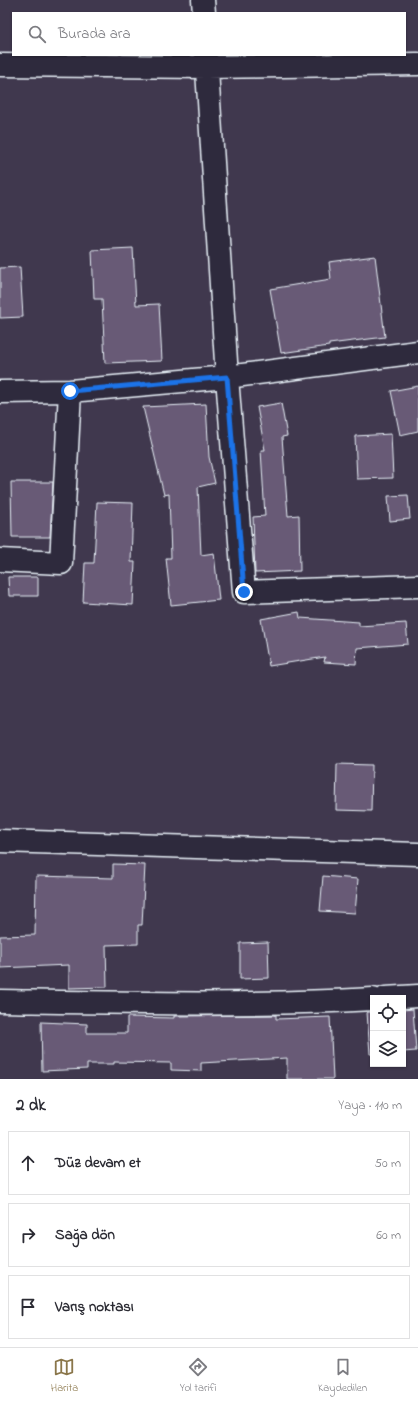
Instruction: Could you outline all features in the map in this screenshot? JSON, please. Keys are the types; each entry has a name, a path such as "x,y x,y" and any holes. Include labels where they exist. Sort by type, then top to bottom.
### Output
{"street":[{"path":"203,0 204,12"},
{"path":"0,65 206,61 418,64"},
{"path":"206,61 227,377 244,592 418,586"},
{"path":"0,392 70,391 227,377 418,352"},
{"path":"0,560 61,563 70,391"},
{"path":"0,841 418,854"},
{"path":"406,997 418,996"},
{"path":"0,1001 106,1003 302,1003 370,999"}],"building":[{"path":"133,248 136,305 159,304 162,361 105,363 102,299 94,299 92,250"},
{"path":"375,256 385,337 329,344 329,346 281,353 270,289 331,279 329,262"},
{"path":"20,267 23,317 0,318 0,268"},
{"path":"418,386 418,431 400,435 391,391"},
{"path":"281,403 287,436 282,437 288,516 299,515 300,571 255,573 253,517 265,516 261,450 265,450 257,407"},
{"path":"206,404 209,457 215,483 198,487 201,555 214,553 219,600 171,605 166,558 171,558 169,494 164,495 143,407"},
{"path":"391,434 393,478 357,479 355,436"},
{"path":"11,482 53,482 50,537 12,537"},
{"path":"408,495 410,519 390,521 388,496"},
{"path":"97,502 133,503 131,562 135,562 133,605 83,602 85,563 94,563"},
{"path":"8,577 38,577 38,596 9,596"},
{"path":"299,612 300,618 359,622 359,626 406,623 408,644 357,648 356,664 324,662 325,657 269,666 261,619"},
{"path":"337,764 372,765 371,811 336,810"},
{"path":"113,864 145,865 142,925 138,925 138,944 106,945 107,987 69,988 69,965 0,968 0,936 35,935 36,876 113,878"},
{"path":"323,876 358,879 355,913 320,911"},
{"path":"268,942 269,978 240,979 240,943"},
{"path":"413,1009 416,1051 406,1052 406,1010"},
{"path":"367,1012 370,1012 370,1054"},
{"path":"276,1015 276,1019 330,1017 333,1079 287,1079 287,1058 201,1063 201,1071 171,1070 171,1063 114,1062 114,1064 87,1064 87,1069 42,1071 41,1022 87,1024 87,1033 127,1033 127,1017 174,1018 174,1016"}],"route":[{"path":"70,391 227,377 244,592"}]}
